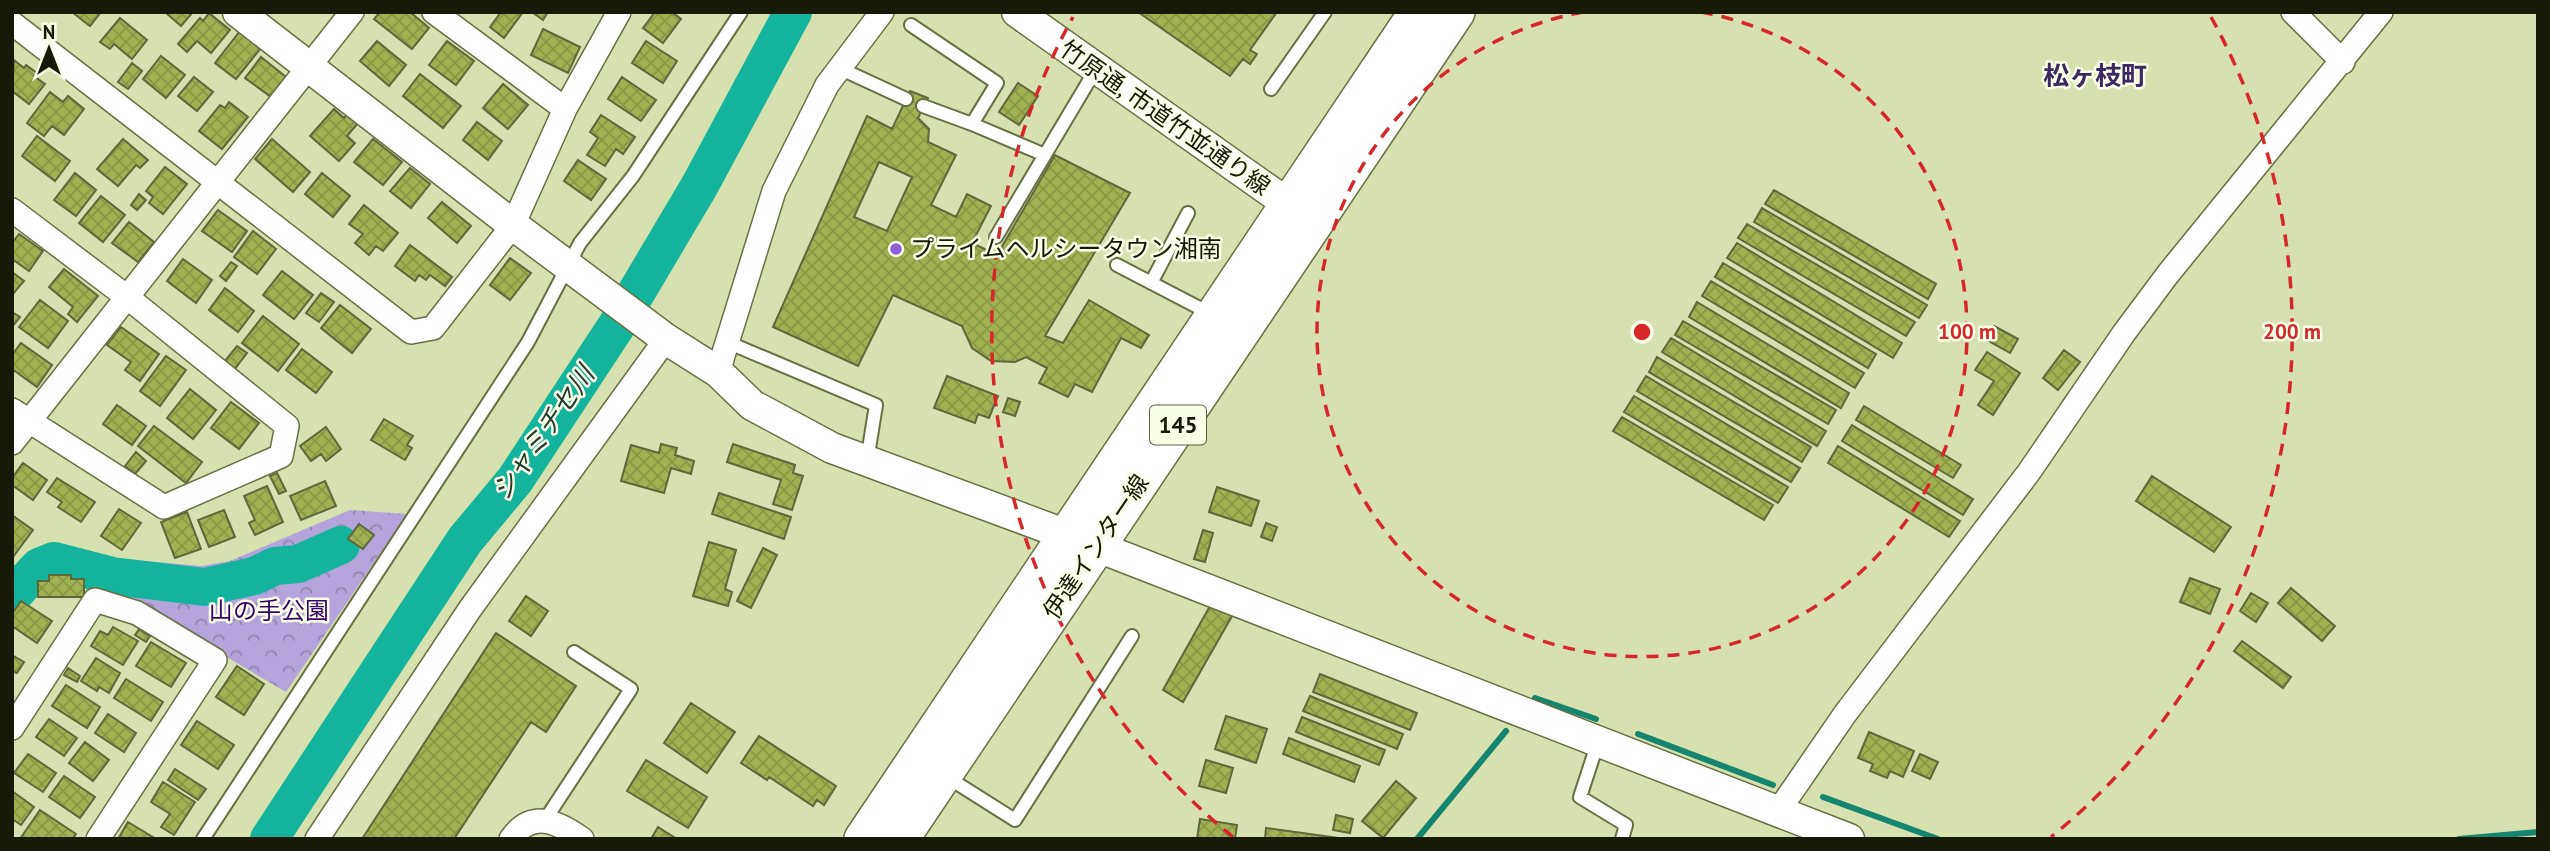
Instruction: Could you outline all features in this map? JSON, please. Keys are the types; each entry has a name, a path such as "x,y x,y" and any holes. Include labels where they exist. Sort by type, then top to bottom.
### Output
{"main road":[{"name":"伊達インター線","path":"1081,542 1214,316 1301,214 1456,12"},
{"name":"伊達インター線","path":"863,839 930,766 1301,214 1414,14"},
{"name":"伊達インター線","path":"900,839 930,766"}],"street":[{"path":"238,12 513,225 659,333 718,372 752,405 832,448 1849,839"},
{"path":"12,443 20,416 127,297 352,12"},
{"path":"434,12 565,109"},
{"path":"12,23 411,332 433,328 513,225 565,109 619,12"},
{"path":"718,372 774,191 827,85 882,12"},
{"name":"竹原通, 市道竹並通り線","path":"1017,12 1301,214"},
{"path":"2293,12 2343,62"},
{"path":"1779,810 1845,713 2029,472 2124,333 2168,274 2381,12"},
{"path":"12,210 127,297 287,426 281,456 164,507 20,416"},
{"path":"317,839 659,333"},
{"path":"12,728 95,600 137,613 215,660 98,839"},
{"path":"512,839 516,832 530,822 545,820 582,839"}],"lane":[{"path":"203,839 528,342 573,269 580,243 633,176 741,12"},
{"path":"1271,89 1325,12"},
{"path":"911,25 997,83 972,124"},
{"path":"839,68 906,99"},
{"path":"996,237 1097,69"},
{"path":"923,106 1045,155"},
{"path":"1151,283 1188,213"},
{"path":"1117,265 1214,316"},
{"path":"727,342 876,405 867,461"},
{"path":"930,766 1015,820 1132,636"},
{"path":"545,820 631,689 574,652"},
{"path":"1598,742 1580,797 1626,825 1622,839"}],"green space":[{"name":"山の手公園","path":"350,510 407,514 286,692 128,599 134,560 201,566 230,561"}],"building":[{"path":"72,12 101,12 90,26"},
{"path":"165,12 193,12 181,26"},
{"path":"380,12 410,12 429,28 412,49 374,19"},
{"path":"501,12 523,12 504,38 490,27"},
{"path":"532,12 548,12 543,20"},
{"path":"655,12 672,12 681,19 663,43 643,28"},
{"path":"1138,12 1277,12 1250,50 1257,54 1250,64 1243,59 1230,76"},
{"path":"209,13 230,30 211,53 197,41 187,52 178,44 200,18 203,21"},
{"path":"120,18 147,40 132,59 114,44 110,49 100,42"},
{"path":"543,29 580,47 568,73 531,55"},
{"path":"240,31 261,48 236,79 215,63"},
{"path":"377,41 406,65 389,86 360,61"},
{"path":"447,41 474,61 456,85 429,65"},
{"path":"646,41 677,61 663,83 632,63"},
{"path":"161,56 185,75 166,98 143,79"},
{"path":"261,57 286,77 271,97 245,78"},
{"path":"14,60 37,73 34,76 45,84 29,104 12,91"},
{"path":"132,63 142,71 128,89 118,82"},
{"path":"420,74 461,106 443,128 403,96"},
{"path":"194,77 213,92 197,111 178,96"},
{"path":"622,77 656,100 641,121 608,99"},
{"path":"1018,83 1038,96 1019,125 999,112"},
{"path":"503,84 528,105 508,129 483,108"},
{"name":"プライムヘルシータウン湘南","path":"910,91 928,98 918,118 929,129 928,142 956,155 931,205 956,217 967,194 991,206 972,243 997,255 1055,155 1130,193 1045,336 1063,343 1089,300 1149,335 1141,348 1121,338 1092,392 1075,384 1068,397 1039,383 1047,368 1026,357 1015,362 991,361 972,348 962,326 893,295 858,366 773,327 867,116 892,129","holes":["879,162 912,177 887,231 854,217"]},
{"path":"50,92 63,102 68,96 84,109 64,135 52,126 44,136 27,123"},
{"path":"229,102 248,117 222,149 199,131 220,105 225,108"},
{"path":"334,109 344,118 348,113 358,123 347,136 355,143 339,161 310,136"},
{"path":"601,115 635,137 623,154 616,149 605,166 587,155 598,138 590,132"},
{"path":"477,122 502,141 488,160 463,140"},
{"path":"37,136 70,161 55,181 22,156"},
{"path":"123,139 148,160 140,168 136,165 118,186 97,169"},
{"path":"272,139 310,172 293,192 255,159"},
{"path":"373,139 402,162 383,185 354,162"},
{"path":"578,160 606,179 591,200 564,181"},
{"path":"165,167 187,184 163,214 149,203 153,197 146,191"},
{"path":"410,168 430,184 411,208 390,191"},
{"path":"75,173 96,190 76,216 54,200"},
{"path":"322,173 350,196 333,217 305,194"},
{"path":"1774,190 1936,284 1928,299 1765,204"},
{"path":"139,194 146,200 137,210 131,205"},
{"path":"101,196 125,215 103,242 79,223"},
{"path":"442,202 471,226 457,243 428,218"},
{"path":"364,205 398,233 383,251 376,246 369,255 355,243 363,234 349,224"},
{"path":"1762,208 1927,305 1919,318 1754,222"},
{"path":"218,210 247,231 232,252 202,231"},
{"path":"129,222 154,242 138,262 112,243"},
{"path":"1747,224 1915,322 1906,336 1738,238"},
{"path":"253,231 276,249 257,274 234,257"},
{"path":"19,234 43,251 29,271 12,259 12,243"},
{"path":"1737,243 1902,343 1893,358 1727,258"},
{"path":"410,245 452,277 445,286 430,275 426,280 419,275 415,281 395,266"},
{"path":"510,258 531,273 510,300 490,285"},
{"path":"183,259 212,280 196,303 167,281"},
{"path":"231,262 237,266 226,281 220,276"},
{"path":"1723,263 1876,354 1868,368 1715,277"},
{"path":"64,269 98,296 77,322 68,314 73,307 49,287"},
{"path":"282,271 313,295 294,319 263,295"},
{"path":"12,272 24,281 12,295"},
{"path":"1711,281 1864,373 1855,388 1702,296"},
{"path":"225,288 254,311 238,332 209,310"},
{"path":"321,293 334,302 319,322 306,313"},
{"path":"40,300 68,321 48,348 19,327"},
{"path":"1697,302 1849,393 1841,408 1689,317"},
{"path":"340,305 371,329 352,353 321,328"},
{"path":"12,312 20,317 12,327"},
{"path":"263,316 299,344 278,371 242,343"},
{"path":"1683,321 1836,410 1828,424 1675,335"},
{"path":"1994,326 2018,339 2010,353 1987,340"},
{"path":"121,327 159,354 140,381 125,370 131,362 107,345"},
{"path":"1671,338 1826,431 1817,446 1662,352"},
{"path":"21,343 52,365 37,387 12,369 12,355"},
{"path":"237,346 247,353 234,370 224,362"},
{"path":"302,349 332,372 316,393 286,370"},
{"path":"2064,350 2080,362 2058,390 2043,378"},
{"path":"1987,352 2020,373 1993,415 1978,405 1994,381 1975,370"},
{"path":"166,356 186,370 160,406 140,391"},
{"path":"1657,357 1811,447 1802,462 1649,372"},
{"path":"947,376 998,396 989,418 978,414 975,423 934,408"},
{"path":"1646,376 1800,468 1791,482 1637,391"},
{"path":"190,389 216,410 193,439 167,418"},
{"path":"1634,396 1788,487 1778,503 1624,412"},
{"path":"1008,398 1020,402 1015,416 1003,412"},
{"path":"231,402 259,423 239,449 211,428"},
{"path":"117,405 146,426 132,445 103,424"},
{"path":"1864,406 1961,465 1953,478 1856,420"},
{"path":"1622,417 1773,505 1764,520 1613,431"},
{"path":"384,419 413,436 407,445 412,448 405,460 371,440"},
{"path":"1852,425 1973,499 1963,515 1842,441"},
{"path":"154,426 202,462 186,483 138,446"},
{"path":"326,427 341,449 326,461 321,454 311,461 300,446"},
{"path":"661,444 677,448 675,455 694,461 691,474 671,468 664,493 621,481 631,445 659,453"},
{"path":"733,444 795,465 793,473 803,476 792,510 773,504 781,480 727,462"},
{"path":"1838,446 1960,521 1949,537 1828,463"},
{"path":"136,452 146,461 135,474 125,466"},
{"path":"23,463 47,480 33,500 12,485 12,478"},
{"path":"277,473 286,491 279,494 270,476"},
{"path":"2152,476 2231,527 2214,552 2136,501"},
{"path":"57,478 95,502 81,522 58,507 62,502 47,492"},
{"path":"325,481 336,506 301,520 290,496"},
{"path":"267,486 283,522 255,535 249,523 255,520 244,496"},
{"path":"1217,487 1259,501 1251,526 1209,512"},
{"path":"719,493 791,517 784,539 712,514"},
{"path":"119,509 141,523 122,550 101,536"},
{"path":"224,510 235,537 209,547 198,520"},
{"path":"187,512 201,549 175,558 161,522"},
{"path":"12,515 33,530 13,557 12,556"},
{"path":"1266,523 1277,527 1272,541 1261,537"},
{"path":"359,524 374,535 363,549 348,539"},
{"path":"1203,530 1213,533 1205,562 1194,559"},
{"path":"709,542 736,550 725,589 732,592 728,606 693,596"},
{"path":"763,548 777,555 751,608 737,601"},
{"path":"49,575 71,575 71,579 84,579 84,597 38,597 38,581 49,581"},
{"path":"2190,578 2220,589 2210,614 2180,602"},
{"path":"2291,588 2335,626 2322,641 2278,603"},
{"path":"2251,593 2268,603 2256,622 2240,611"},
{"path":"526,596 548,611 531,636 509,621"},
{"path":"21,601 52,621 37,643 12,626 12,614"},
{"path":"1211,604 1232,616 1183,702 1163,690"},
{"path":"113,627 138,641 123,665 91,646 100,631 108,635"},
{"path":"139,629 150,636 146,642 135,635"},
{"path":"496,633 576,686 546,732 531,722 454,839 362,839"},
{"path":"2242,641 2291,677 2283,688 2234,651"},
{"path":"151,642 186,663 171,687 136,666"},
{"path":"12,655 24,662 17,673 12,671"},
{"path":"96,658 120,673 109,693 99,687 97,691 81,681"},
{"path":"237,666 264,684 244,715 216,697"},
{"path":"68,668 80,676 77,682 64,675"},
{"path":"1320,674 1417,713 1410,730 1313,692"},
{"path":"126,679 163,702 151,721 114,698"},
{"path":"66,685 100,707 87,728 52,706"},
{"path":"1310,696 1403,734 1397,749 1303,711"},
{"path":"691,703 735,732 707,773 664,743"},
{"path":"108,714 136,733 124,752 95,733"},
{"path":"1226,716 1267,729 1256,763 1215,749"},
{"path":"1302,717 1385,750 1379,765 1296,732"},
{"path":"49,719 77,738 64,756 36,737"},
{"path":"197,721 234,745 218,769 181,745"},
{"path":"1869,732 1914,751 1903,777 1890,771 1887,778 1870,771 1873,764 1858,758"},
{"path":"759,736 836,786 824,805 817,800 813,806 769,777 767,780 741,763"},
{"path":"1289,738 1360,766 1354,782 1283,754"},
{"path":"85,742 109,760 93,781 69,763"},
{"path":"28,754 56,773 43,792 14,773"},
{"path":"1920,754 1938,762 1930,779 1912,771"},
{"path":"646,760 707,797 688,828 627,791"},
{"path":"1206,760 1233,768 1226,793 1199,786"},
{"path":"175,769 206,789 198,800 168,780"},
{"path":"64,776 95,797 80,818 49,797"},
{"path":"1396,781 1416,798 1383,838 1362,821"},
{"path":"163,782 195,802 174,835 161,827 170,814 151,802"},
{"path":"12,791 34,807 21,825 12,819"},
{"path":"40,810 76,834 73,839 20,839"},
{"path":"1336,815 1353,819 1350,833 1333,830"},
{"path":"1200,819 1237,825 1235,839 1197,839"},
{"path":"128,822 156,839 118,839"},
{"path":"658,827 677,839 651,839"},
{"path":"1266,828 1346,839 1265,839"}],"waterway":[{"name":"シャミチセ川","path":"269,839 465,540 515,480 617,325 700,185 793,12"},
{"path":"12,596 39,567 54,561 112,576 205,587 254,576 275,566 298,564 341,545"},
{"path":"1535,698 1596,719"},
{"path":"1417,839 1506,731"},
{"path":"1638,734 1773,785"},
{"path":"1823,797 1938,839"},
{"path":"2459,839 2538,832"}],"place":[{"name":"プライムヘルシータウン湘南","path":"896,249"}],"district":[{"name":"松ヶ枝町","path":"2095,76"}]}
